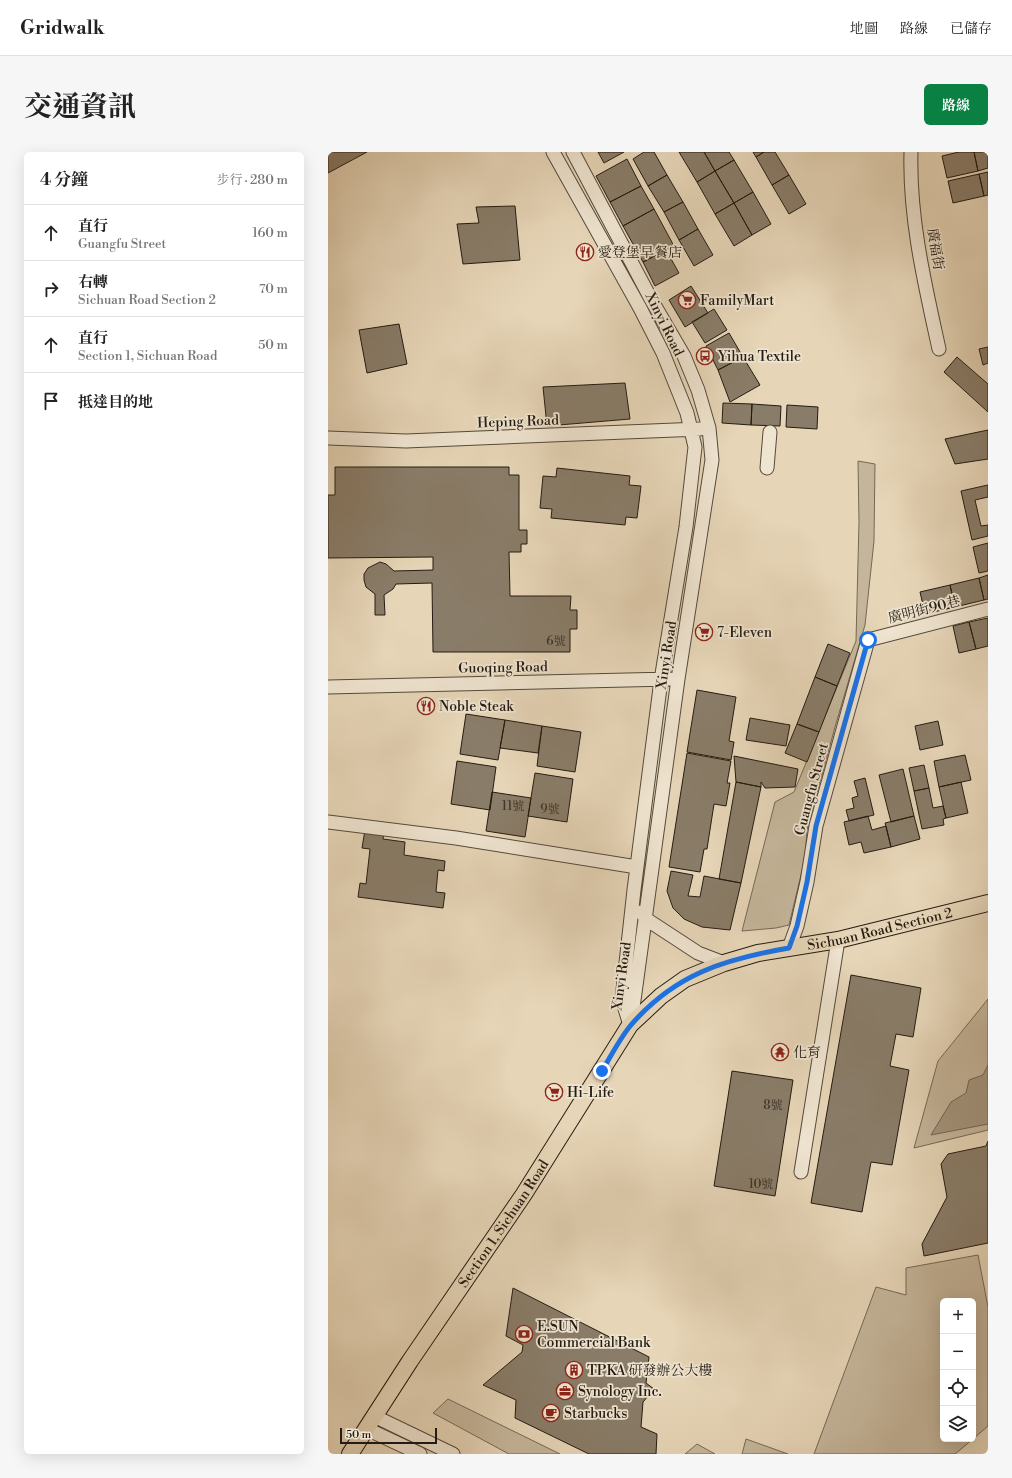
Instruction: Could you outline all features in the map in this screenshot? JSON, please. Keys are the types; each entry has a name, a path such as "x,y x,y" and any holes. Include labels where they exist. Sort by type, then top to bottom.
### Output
{"main road":[{"name":"Sichuan Road Section 2","path":"661,996 684,979 724,963 758,953 838,940 988,903"},
{"name":"Section 1, Sichuan Road","path":"350,1454 524,1194 630,1025 661,996"}],"street":[{"name":"Xinyi Road","path":"553,152 640,308 663,353 682,398 692,431 695,447 686,527 661,680 634,890 622,999 630,1025"},
{"name":"Xinyi Road","path":"573,152 652,301 684,356 698,390 709,428 712,460 678,679 646,919 630,1025"},
{"name":"廣福街","path":"911,152 910,167 916,224 926,286 939,349"},
{"name":"Heping Road","path":"328,438 406,441 692,431 709,428"},
{"path":"767,468 770,432"},
{"name":"廣明街90巷","path":"868,640 988,609"},
{"name":"Guangfu Street","path":"789,948 797,926 807,882 816,826 868,640"},
{"name":"Guoqing Road","path":"328,688 678,679"},
{"path":"328,822 456,838 637,867"},
{"path":"634,890 640,909 646,919 698,953 724,963"},
{"path":"802,1172 838,940"},
{"path":"370,1423 420,1454"},
{"path":"370,1423 453,1454"}],"shaded area":[{"path":"858,461 875,464 874,541 865,625 807,830 805,858 789,925 776,928 742,931 775,802 794,792 856,641 859,522"},
{"path":"988,999 988,1130 914,1148 938,1061"},
{"path":"988,1065 988,1124 931,1135 951,1102 966,1093 969,1080 983,1075"},
{"path":"978,1255 988,1307 988,1426 976,1436 976,1298 940,1298 940,1442 969,1442 955,1454 814,1454 876,1287 906,1295 906,1268"},
{"path":"448,1399 560,1454 509,1454 433,1413"},
{"path":"746,1439 788,1454 742,1454"},
{"path":"697,1444 715,1454 685,1454"}],"building":[{"path":"328,152 367,152 328,173"},
{"path":"598,152 624,152 604,163"},
{"path":"644,152 654,152 667,175 648,186 633,159"},
{"path":"679,152 704,152 715,171 697,182"},
{"path":"704,152 729,152 734,160 715,171"},
{"path":"753,152 764,152 756,157"},
{"path":"764,152 775,152 789,175 772,185 756,157"},
{"path":"959,152 974,152 978,171 947,178 942,156"},
{"path":"974,152 988,152 988,168 978,171"},
{"path":"627,159 641,186 610,202 596,176"},
{"path":"734,160 753,192 734,203 715,171"},
{"path":"715,171 734,203 715,214 697,182"},
{"path":"988,172 988,195 984,196 979,174"},
{"path":"979,174 984,196 953,203 948,181"},
{"path":"667,175 683,202 664,212 648,186"},
{"path":"789,175 806,204 789,214 772,185"},
{"path":"641,186 654,209 623,226 610,202"},
{"path":"753,192 771,224 752,235 734,203"},
{"path":"683,202 698,229 679,240 664,212"},
{"path":"734,203 752,235 734,246 715,214"},
{"path":"515,206 520,260 463,264 457,224 479,223 476,207"},
{"path":"654,209 674,246 643,262 623,226"},
{"path":"698,229 713,255 694,266 679,240"},
{"path":"666,250 679,273 655,286 643,262"},
{"path":"691,286 708,313 685,327 669,300"},
{"path":"714,309 727,330 705,343 692,322"},
{"path":"399,324 407,364 367,373 359,330"},
{"path":"729,333 743,357 718,370 706,346"},
{"path":"988,347 988,363 983,365 979,349"},
{"path":"743,357 760,385 730,402 718,370"},
{"path":"957,357 988,384 988,412 944,372"},
{"path":"625,383 630,419 547,426 543,387"},
{"path":"723,403 752,404 751,425 722,423"},
{"path":"752,404 781,406 780,426 751,425"},
{"path":"787,405 818,407 817,429 786,427"},
{"path":"988,430 988,459 955,464 945,439"},
{"path":"335,467 509,467 509,475 519,475 519,530 527,530 527,544 521,544 521,552 509,552 510,596 571,596 570,610 577,610 577,629 570,629 570,652 433,652 432,583 396,584 393,589 384,595 385,615 375,615 375,594 366,587 364,580 364,574 368,568 380,562 386,564 394,571 433,570 433,557 328,558 328,495 335,495"},
{"path":"557,468 630,476 629,485 641,486 637,518 626,517 625,525 551,518 552,509 540,508 543,476 556,477"},
{"path":"988,485 988,497 975,500 981,526 988,525 988,536 972,540 961,491"},
{"path":"988,543 988,571 979,573 973,547"},
{"path":"988,575 988,599 984,600 979,578"},
{"path":"979,578 984,600 955,607 950,585"},
{"path":"950,585 955,607 925,614 920,592"},
{"path":"988,618 988,646 976,649 969,622"},
{"path":"969,622 976,649 959,653 953,626"},
{"path":"828,644 850,653 837,686 815,677"},
{"path":"815,677 837,686 819,732 797,724"},
{"path":"697,690 736,697 729,741 734,742 731,760 687,752"},
{"path":"466,714 505,720 498,760 460,754"},
{"path":"750,718 790,725 786,746 746,740"},
{"path":"505,720 542,726 538,753 500,748"},
{"path":"938,721 943,745 920,750 915,726"},
{"path":"797,724 819,732 807,762 785,753"},
{"path":"542,726 581,732 575,772 537,766"},
{"path":"687,753 731,761 727,783 730,783 726,806 714,804 707,849 704,849 700,872 669,867"},
{"path":"965,755 971,780 939,787 934,761"},
{"path":"734,756 798,769 795,787 765,788 761,782 761,787 736,782"},
{"path":"457,761 496,767 490,810 451,804"},
{"path":"924,765 929,788 914,791 909,768"},
{"path":"903,769 914,816 891,822 879,775"},
{"path":"535,773 573,779 567,822 528,816"},
{"path":"865,778 874,815 849,821 846,810 854,808 852,798 858,796 854,781"},
{"path":"736,782 761,787 741,883 719,879"},
{"path":"961,782 968,813 946,818 939,787"},
{"path":"929,788 933,808 943,806 946,818 943,819 944,825 922,829 914,791"},
{"path":"492,792 531,798 525,837 486,831"},
{"path":"868,816 872,830 886,826 891,847 864,853 861,842 849,845 844,822"},
{"path":"914,816 920,839 891,847 885,823"},
{"path":"365,830 384,832 383,839 405,842 404,855 445,861 444,871 438,870 436,892 445,893 443,908 358,897 360,883 366,884 370,849 362,848"},
{"path":"671,871 693,875 688,896 700,897 704,876 741,883 730,930 702,927 684,919 673,908 667,891"},
{"path":"851,975 921,988 913,1037 896,1034 890,1066 909,1070 892,1165 871,1162 862,1212 811,1203"},
{"path":"732,1071 793,1080 775,1196 714,1186"},
{"path":"988,1141 988,1243 924,1256 922,1244 947,1197 941,1164 948,1154 986,1146"},
{"name":"TPKA 研發辦公大樓","path":"513,1288 649,1357 646,1383 654,1389 643,1402 641,1427 657,1434 656,1454 589,1454 515,1418 516,1400 483,1385 522,1352 523,1345 506,1336"}],"place":[{"name":"愛登堡早餐店","path":"585,252"},
{"name":"FamilyMart","path":"687,300"},
{"name":"Yihua Textile","path":"705,356"},
{"name":"7-Eleven","path":"704,632"},
{"name":"Noble Steak","path":"426,706"},
{"name":"化育","path":"780,1052"},
{"name":"Hi-Life","path":"554,1092"},
{"name":"E.SUN Commercial Bank","path":"524,1334"},
{"name":"TPKA 研發辦公大樓","path":"574,1370"},
{"name":"Synology Inc.","path":"565,1391"},
{"name":"Starbucks","path":"551,1413"}],"route":[{"path":"602,1071 630,1025 661,996 684,979 724,963 758,953 789,948 797,926 807,882 816,826 868,640"}]}
